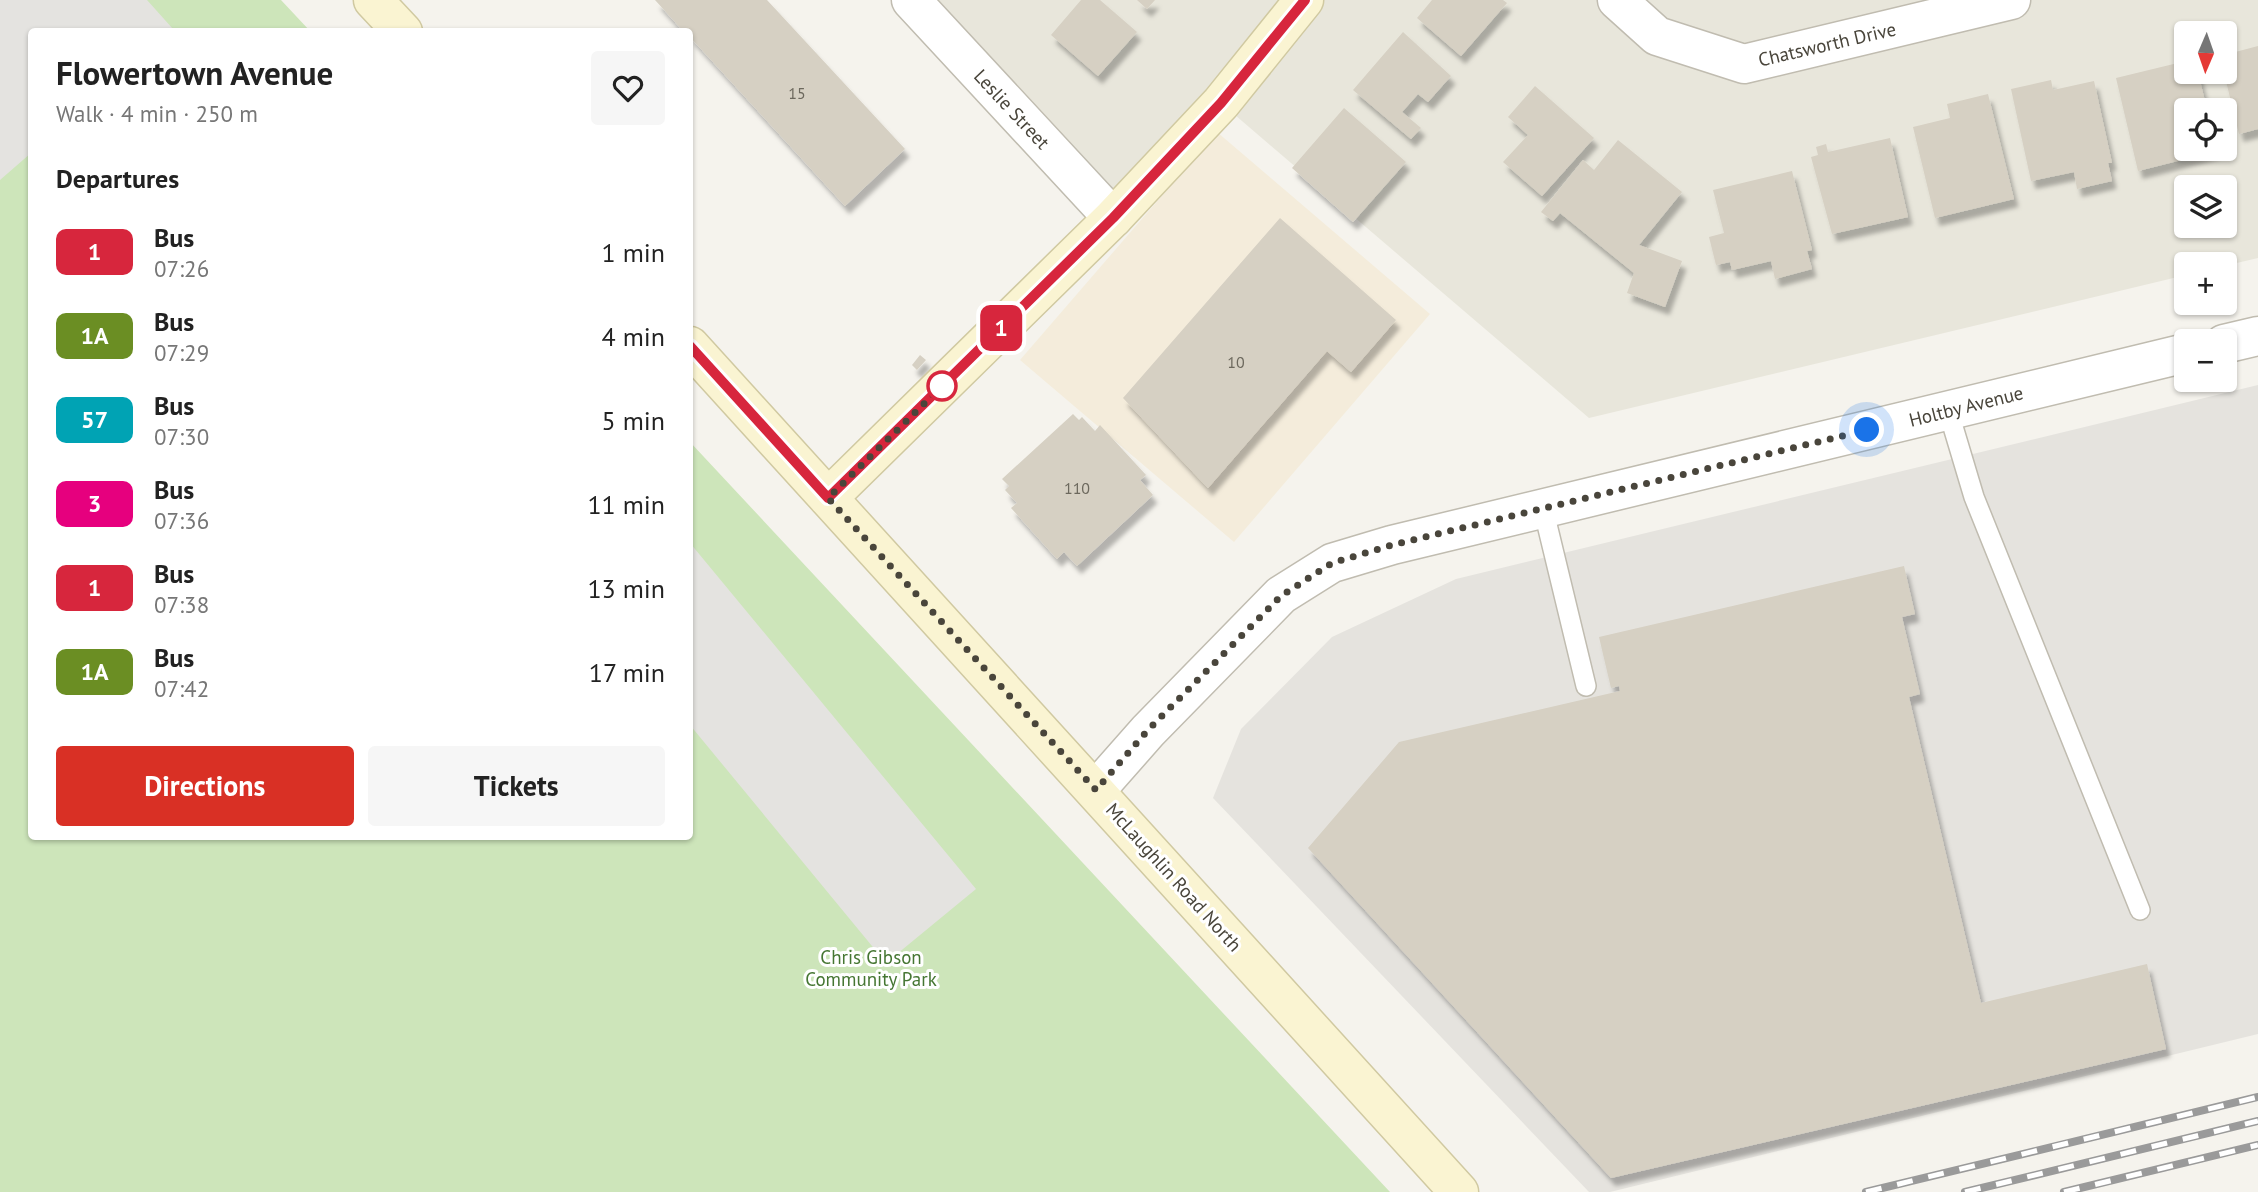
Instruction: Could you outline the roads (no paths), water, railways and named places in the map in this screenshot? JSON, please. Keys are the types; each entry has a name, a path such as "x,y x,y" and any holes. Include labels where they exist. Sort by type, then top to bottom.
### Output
{"main road":[{"path":"373,0 399,28"},
{"path":"828,498 1113,218 1221,103 1304,0"},
{"name":"McLaughlin Road North","path":"693,349 1459,1192"}],"street":[{"name":"Leslie Street","path":"911,0 1113,218"},
{"name":"Chatsworth Drive","path":"1616,0 1657,36 1744,64 2011,0"},
{"path":"2237,341 2258,336"},
{"name":"Holtby Avenue","path":"1096,790 1147,731 1281,596 1332,563 1543,508 2174,356"}],"lane":[{"path":"1948,411 1973,497 2140,910"},
{"path":"1543,508 1586,686"}],"railway":[{"path":"1866,1192 2258,1097"},
{"path":"1965,1192 2258,1121"},
{"path":"2064,1192 2258,1145"}],"park label":[{"name":"Chris Gibson Community Park","path":"871,968"}]}
